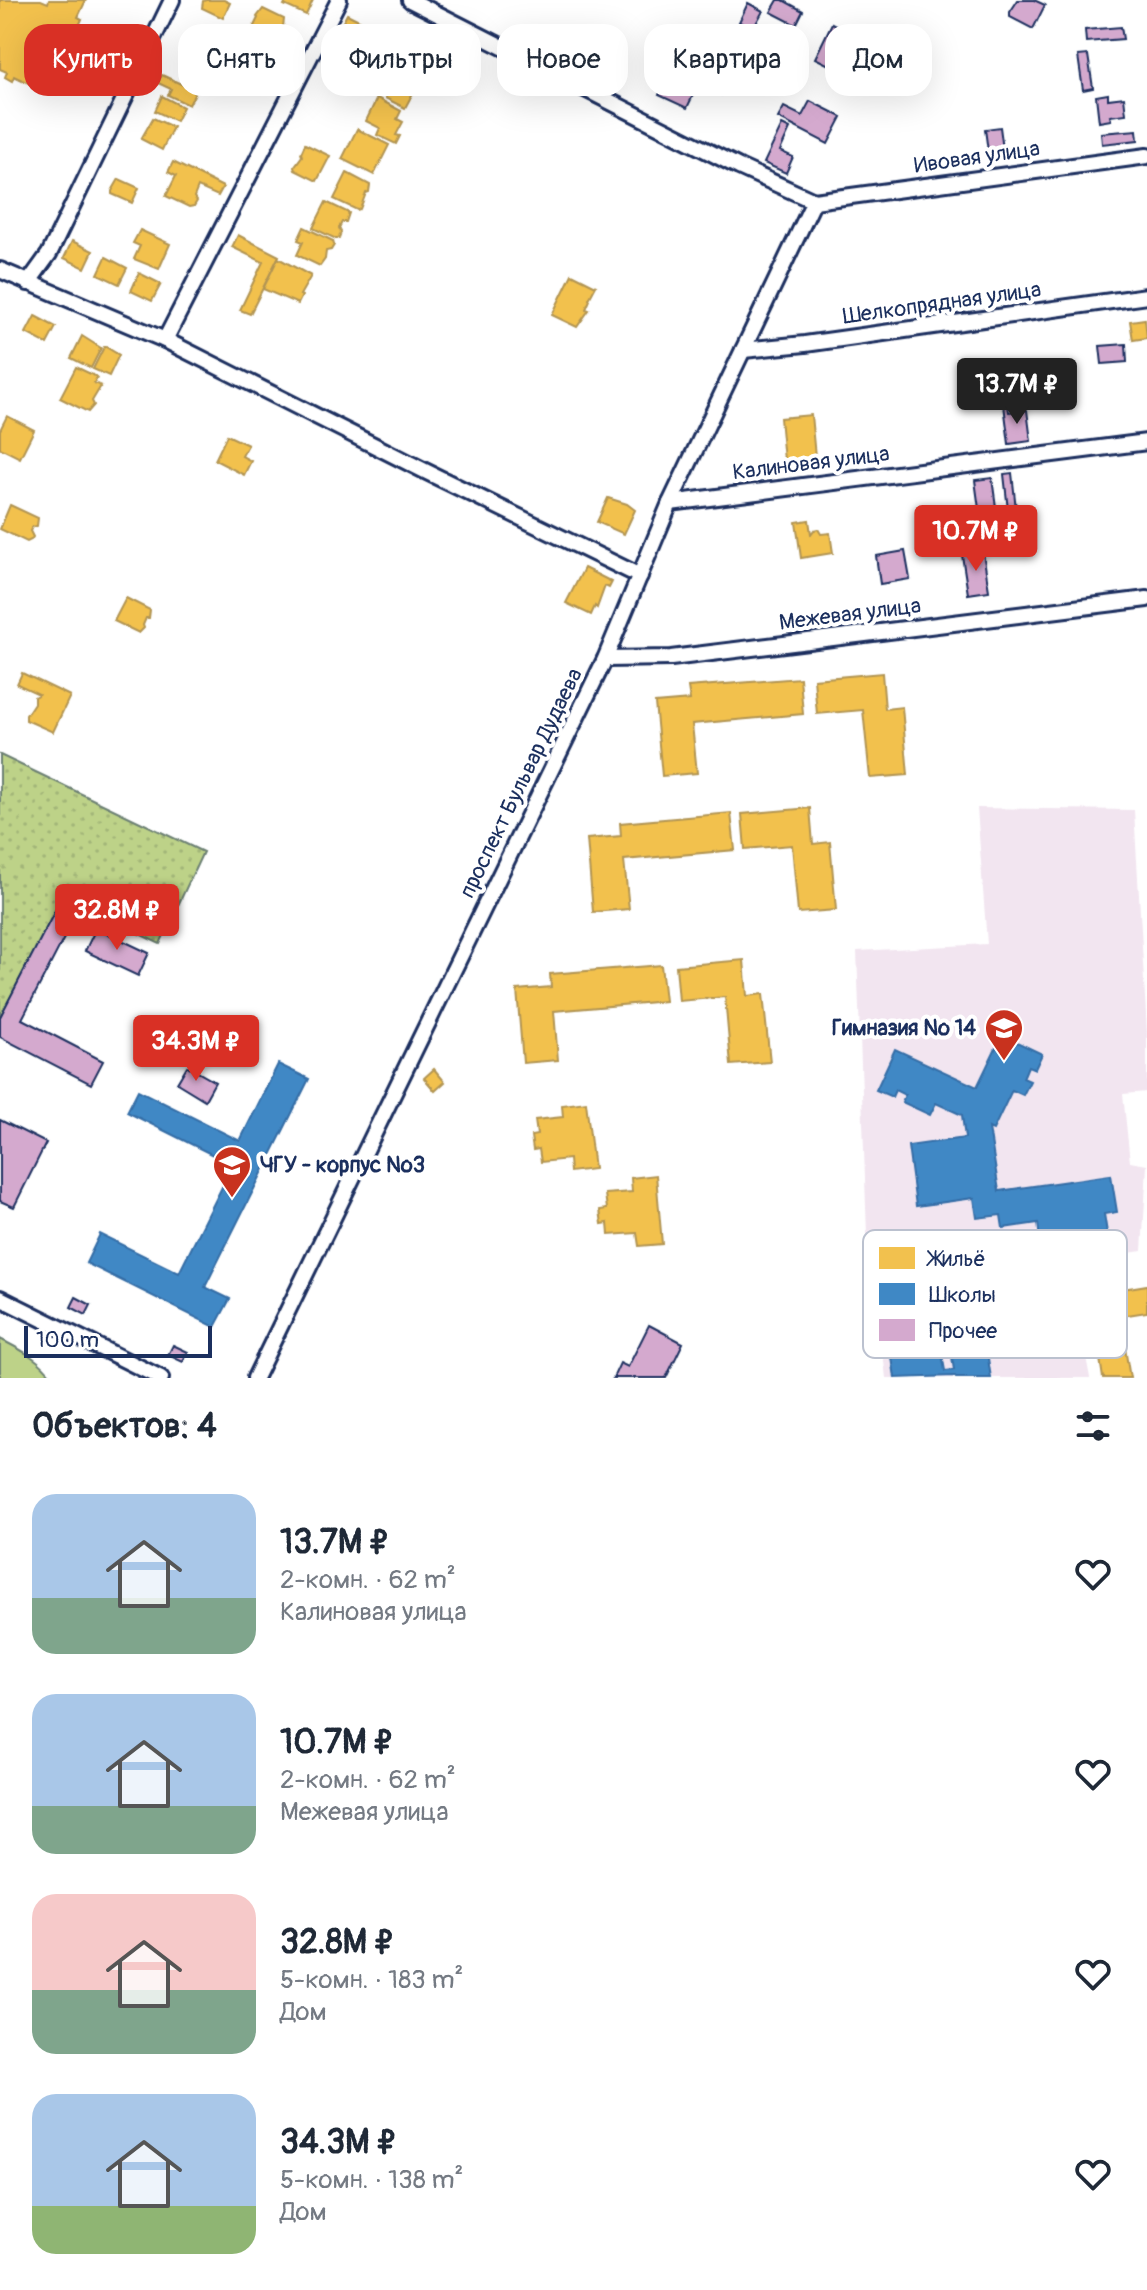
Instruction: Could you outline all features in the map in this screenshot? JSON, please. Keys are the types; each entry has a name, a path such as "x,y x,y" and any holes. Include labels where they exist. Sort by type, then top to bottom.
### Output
{"street":[{"path":"28,283 49,254 172,0"},
{"path":"165,340 339,0"},
{"path":"410,0 739,167 814,201"},
{"name":"Ивовая улица","path":"814,201 1147,156"},
{"name":"проспект Бульвар Дудаева","path":"255,1378 605,659 670,503 814,201"},
{"path":"0,270 165,340 640,576"},
{"name":"Шелкопрядная улица","path":"743,350 1147,296"},
{"name":"Калиновая улица","path":"670,503 1147,442"},
{"name":"Межевая улица","path":"605,659 671,658 1147,599"},
{"path":"0,1298 161,1378"}],"shaded area":[{"name":"Гимназия № 14","path":"977,808 1134,810 1147,1032 1147,1092 1123,1094 1130,1162 1147,1165 1142,1251 1127,1253 1127,1230 867,1230 857,951 987,944"},
{"path":"884,1358 1086,1358 1090,1378 886,1378"}],"green space":[{"path":"0,755 203,852 160,944 60,896 0,1017"},
{"path":"0,1339 36,1360 53,1378 0,1378"}],"building: Жильё":[{"path":"0,0 41,0 48,3 49,0 86,0 78,17 82,19 80,24 24,24 24,81 14,76 12,81 5,77 7,72 0,69"},
{"path":"206,0 230,3 223,18 202,8"},
{"path":"287,0 313,0 306,15 284,5"},
{"path":"263,9 284,19 283,24 255,24"},
{"path":"347,14 367,24 342,24"},
{"path":"162,75 178,83 178,96 194,96 189,105 168,95 171,89 162,85"},
{"path":"162,96 183,107 176,121 155,111"},
{"path":"386,96 411,96 405,108"},
{"path":"377,98 401,111 397,119 403,122 396,135 400,136 396,144 377,135 380,128 366,121"},
{"path":"153,118 173,127 162,150 141,139"},
{"path":"357,129 389,145 374,175 342,159"},
{"path":"305,144 330,156 317,181 294,167 302,156"},
{"path":"173,162 223,187 218,196 198,187 194,197 197,201 189,207 166,196 176,176 168,172"},
{"path":"347,173 370,185 357,210 334,199"},
{"path":"119,179 139,188 132,203 112,194"},
{"path":"326,202 349,213 336,239 313,228"},
{"path":"304,227 333,241 334,245 326,251 320,266 297,255 303,242 298,240"},
{"path":"140,230 170,244 159,269 134,259 140,246 133,243"},
{"path":"238,235 279,256 250,314 240,310 263,262 232,247"},
{"path":"72,241 93,251 85,268 64,258"},
{"path":"106,257 127,268 119,284 98,274"},
{"path":"278,258 311,276 298,304 263,289"},
{"path":"139,273 161,284 152,301 131,291"},
{"path":"572,274 596,286 586,309 589,310 577,327 552,315"},
{"path":"35,316 56,327 47,344 26,333"},
{"path":"1145,319 1147,338 1133,340 1130,321"},
{"path":"82,336 101,348 91,368 71,358"},
{"path":"104,347 119,355 109,376 93,369"},
{"path":"76,367 97,377 94,383 101,386 88,412 60,398"},
{"path":"811,415 816,467 785,471 780,418"},
{"path":"7,416 34,430 20,458 0,448 0,430"},
{"path":"227,435 248,445 242,456 251,461 244,475 215,460"},
{"path":"608,498 635,510 624,534 597,522"},
{"path":"10,505 38,518 37,526 30,531 31,540 27,542 0,529"},
{"path":"809,520 811,534 818,529 821,534 830,533 833,553 801,558 796,522"},
{"path":"584,568 612,582 609,588 605,586 591,615 566,603"},
{"path":"126,598 150,610 149,618 146,618 144,628 139,633 114,621"},
{"path":"22,673 70,696 53,732 26,720 34,697 39,694 17,684"},
{"path":"882,673 885,709 902,707 908,775 870,778 863,710 817,714 814,679"},
{"path":"800,678 803,714 692,724 697,773 662,776 655,703 690,700 688,687"},
{"path":"810,808 813,844 830,842 836,910 798,913 792,845 745,849 742,814"},
{"path":"731,813 735,850 624,860 629,909 593,912 587,839 621,836 620,823"},
{"path":"744,960 747,996 763,994 770,1062 731,1065 725,997 679,1001 676,966"},
{"path":"661,965 665,1001 554,1011 558,1060 523,1063 517,990 551,987 550,974"},
{"path":"434,1069 445,1082 435,1091 424,1078"},
{"path":"586,1102 594,1169 570,1172 569,1159 541,1162 539,1149 533,1150 531,1136 537,1135 535,1120 563,1117 562,1105"},
{"path":"656,1175 662,1244 639,1246 637,1233 609,1235 608,1223 602,1224 600,1210 607,1209 605,1194 632,1192 631,1178"},
{"path":"1147,1285 1147,1312 1127,1315 1127,1288"},
{"path":"1100,1358 1127,1358 1130,1378 1103,1378"}],"building: Школы":[{"path":"1002,1035 1042,1054 1035,1069 1028,1066 1023,1078 1030,1081 1023,1095 1012,1090 993,1130 989,1128 999,1191 1111,1175 1117,1212 1104,1214 1107,1230 1039,1230 1038,1223 1003,1228 1001,1215 977,1218 974,1198 916,1206 908,1146 965,1138 962,1115 936,1103 930,1115 902,1102 905,1095 895,1090 892,1097 876,1090 895,1049 977,1087"},
{"name":"ЧГУ - корпус №3","path":"278,1064 309,1079 205,1287 230,1299 215,1327 86,1263 100,1234 179,1273 233,1165 127,1112 138,1090 240,1141"},
{"path":"892,1358 943,1358 945,1371 954,1370 952,1358 988,1358 991,1378 955,1376 895,1378"}],"building: Прочее":[{"path":"778,0 803,11 796,24 771,12"},
{"path":"1018,0 1034,0 1045,5 1033,29 1010,17"},
{"path":"748,3 763,11 756,24 739,22"},
{"path":"1121,27 1123,39 1086,42 1085,30"},
{"path":"825,37 825,63 815,58"},
{"path":"1088,55 1093,88 1083,90 1078,56"},
{"path":"1108,94 1108,99 1124,97 1126,114 1110,116 1111,120 1099,122 1096,96"},
{"path":"661,96 693,96 687,108"},
{"path":"810,101 842,117 828,144 778,118 784,107 802,116"},
{"path":"782,125 790,129 780,151 793,157 786,173 764,163"},
{"path":"1000,127 1004,157 989,159 985,129"},
{"path":"1137,130 1138,140 1102,144 1101,133"},
{"path":"1126,344 1127,362 1102,364 1100,346"},
{"path":"1004,405 1008,405 1009,412 1027,410 1031,441 1009,444"},
{"path":"1012,473 1016,509 1008,510 1004,474"},
{"path":"992,478 996,507 979,509 975,480"},
{"path":"905,551 910,579 880,584 876,556"},
{"path":"983,552 989,591 968,594 962,555"},
{"path":"58,905 76,915 22,1019 103,1061 91,1084 0,1037 0,1017"},
{"path":"96,928 149,953 138,976 85,951"},
{"path":"187,1066 215,1082 205,1100 177,1083"},
{"path":"0,1120 46,1143 14,1207 0,1201"},
{"path":"76,1297 91,1305 86,1315 71,1307"},
{"path":"649,1325 683,1343 666,1378 613,1378 620,1363 628,1367"},
{"path":"173,1345 188,1352 183,1362 168,1355"}],"place":[{"name":"Гимназия № 14","path":"1004,1062"},
{"name":"ЧГУ - корпус №3","path":"232,1199"}]}
